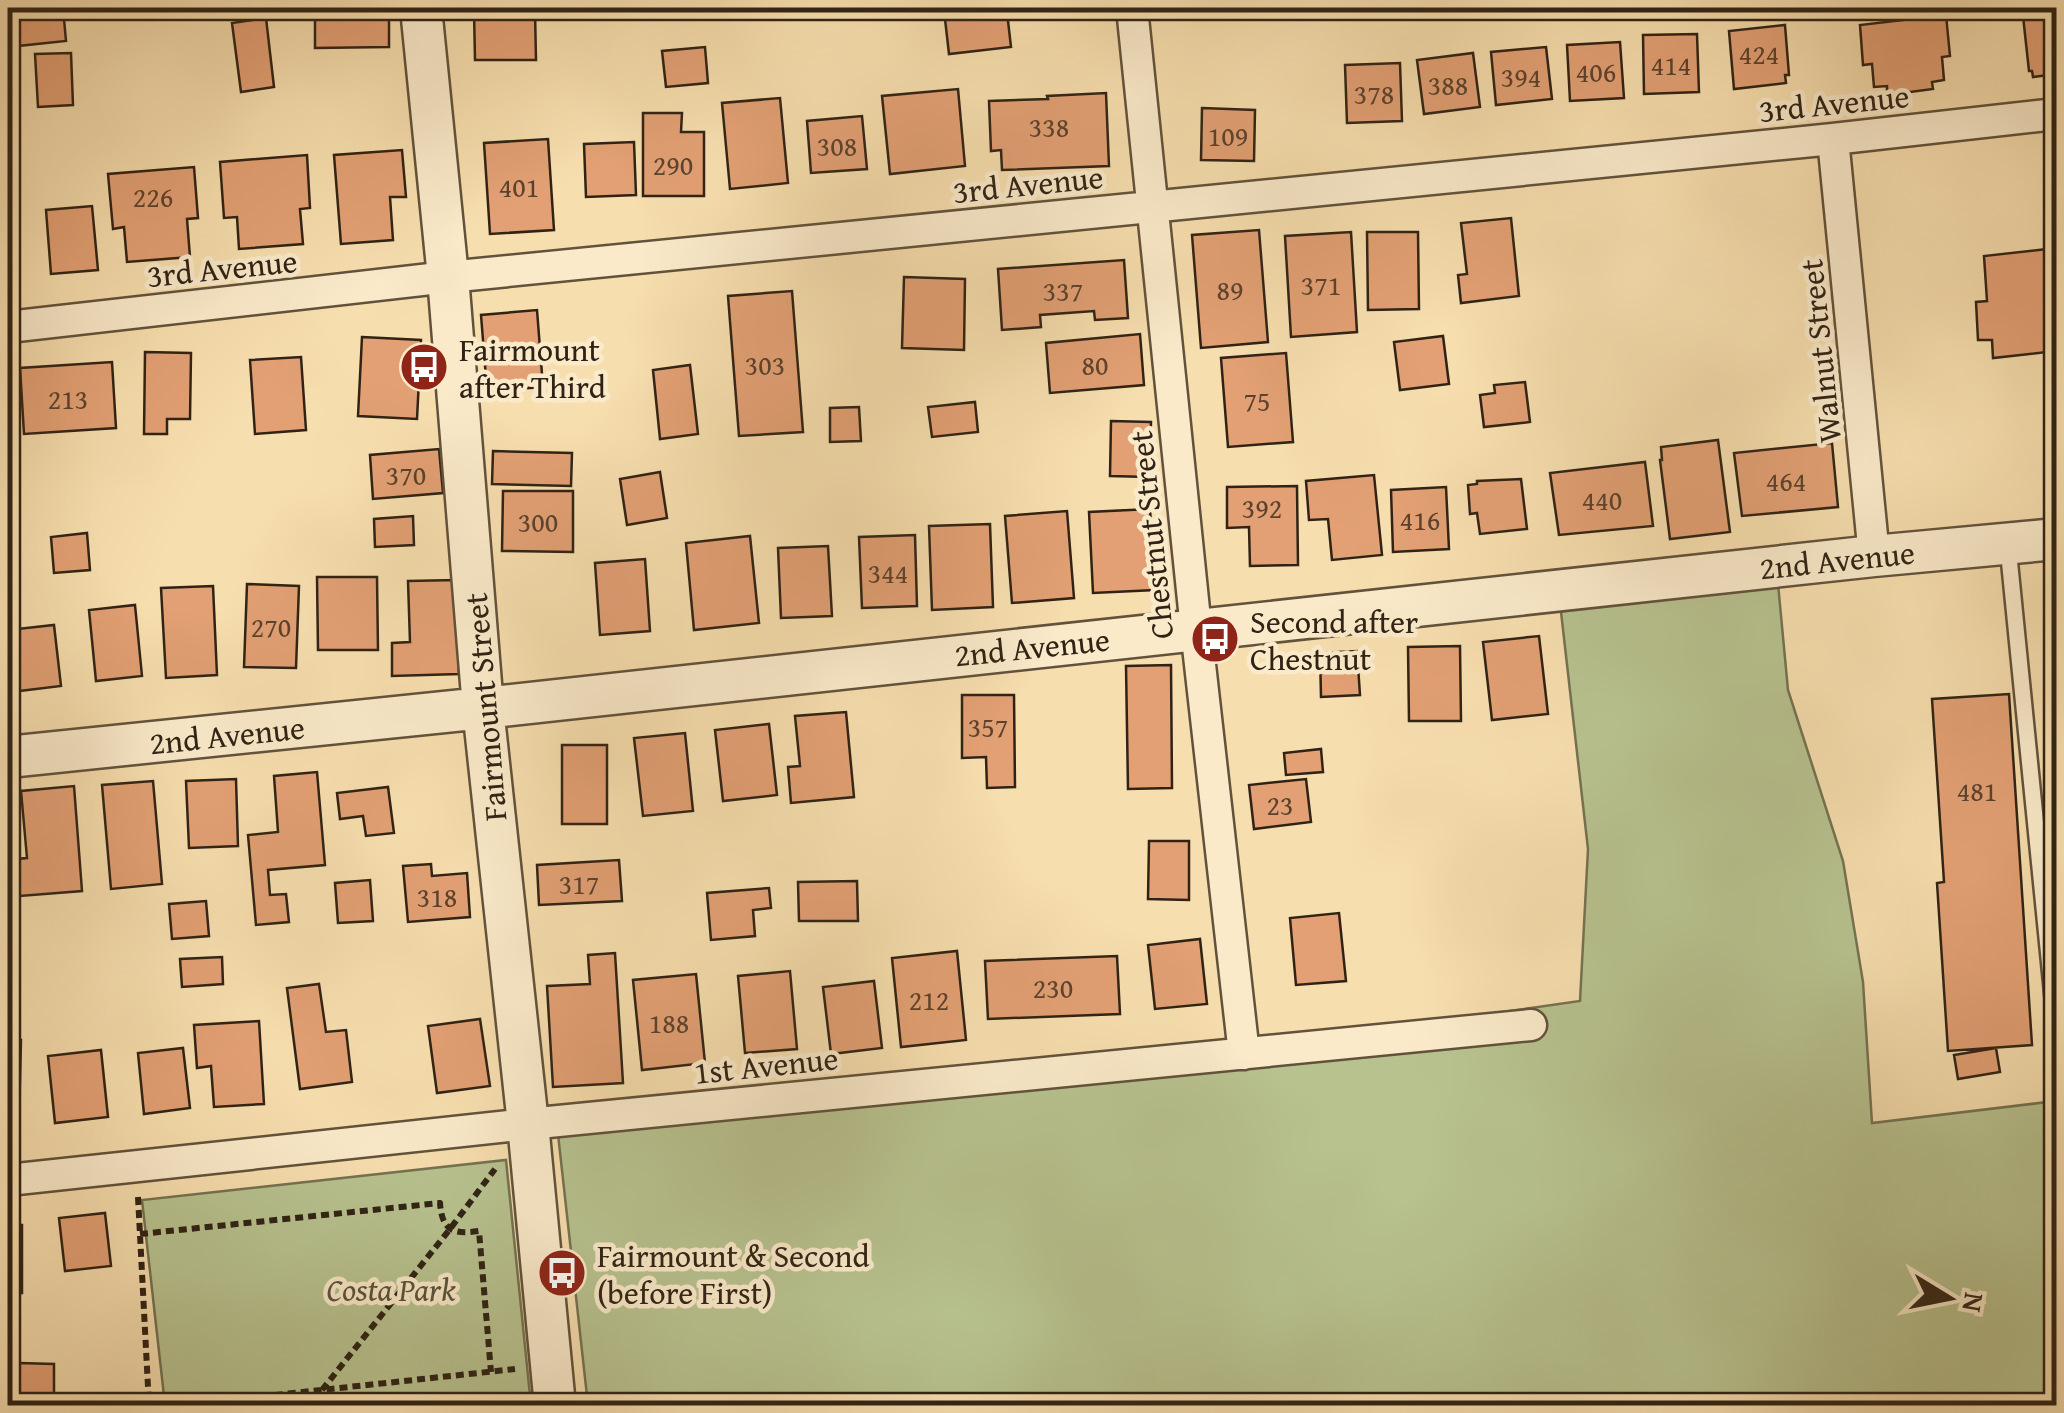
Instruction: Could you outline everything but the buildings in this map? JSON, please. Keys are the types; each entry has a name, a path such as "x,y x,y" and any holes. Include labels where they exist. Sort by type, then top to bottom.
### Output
{"street":[{"name":"Fairmount Street","path":"421,8 448,278 483,708 555,1406"},
{"name":"Chestnut Street","path":"1132,8 1244,1054"},
{"name":"3rd Avenue","path":"8,327 448,278 2056,114"},
{"name":"Walnut Street","path":"1834,139 1874,556"},
{"name":"2nd Avenue","path":"8,757 2056,539"},
{"name":"1st Avenue","path":"8,1180 528,1124 1531,1025"}],"lane":[{"path":"2008,544 2056,1028"}],"path":[{"path":"322,1390 528,1124"},
{"path":"137,1187 148,1406"},
{"path":"140,1234 440,1202 441,1219 450,1229 478,1231 491,1372"},
{"path":"211,1406 238,1398 551,1365"}],"green space":[{"path":"1777,573 1788,690 1843,861 1863,982 1872,1123 2056,1101 2056,1405 588,1405 556,1116 1241,1049 1580,1001 1588,849 1560,603"},
{"name":"Costa Park","path":"506,1160 531,1405 165,1405 142,1200"}],"place":[{"name":"Fairmount after Third","path":"424,367"},
{"name":"Second after Chestnut","path":"1215,639"},
{"name":"Fairmount & Second (before First)","path":"562,1273"}]}
